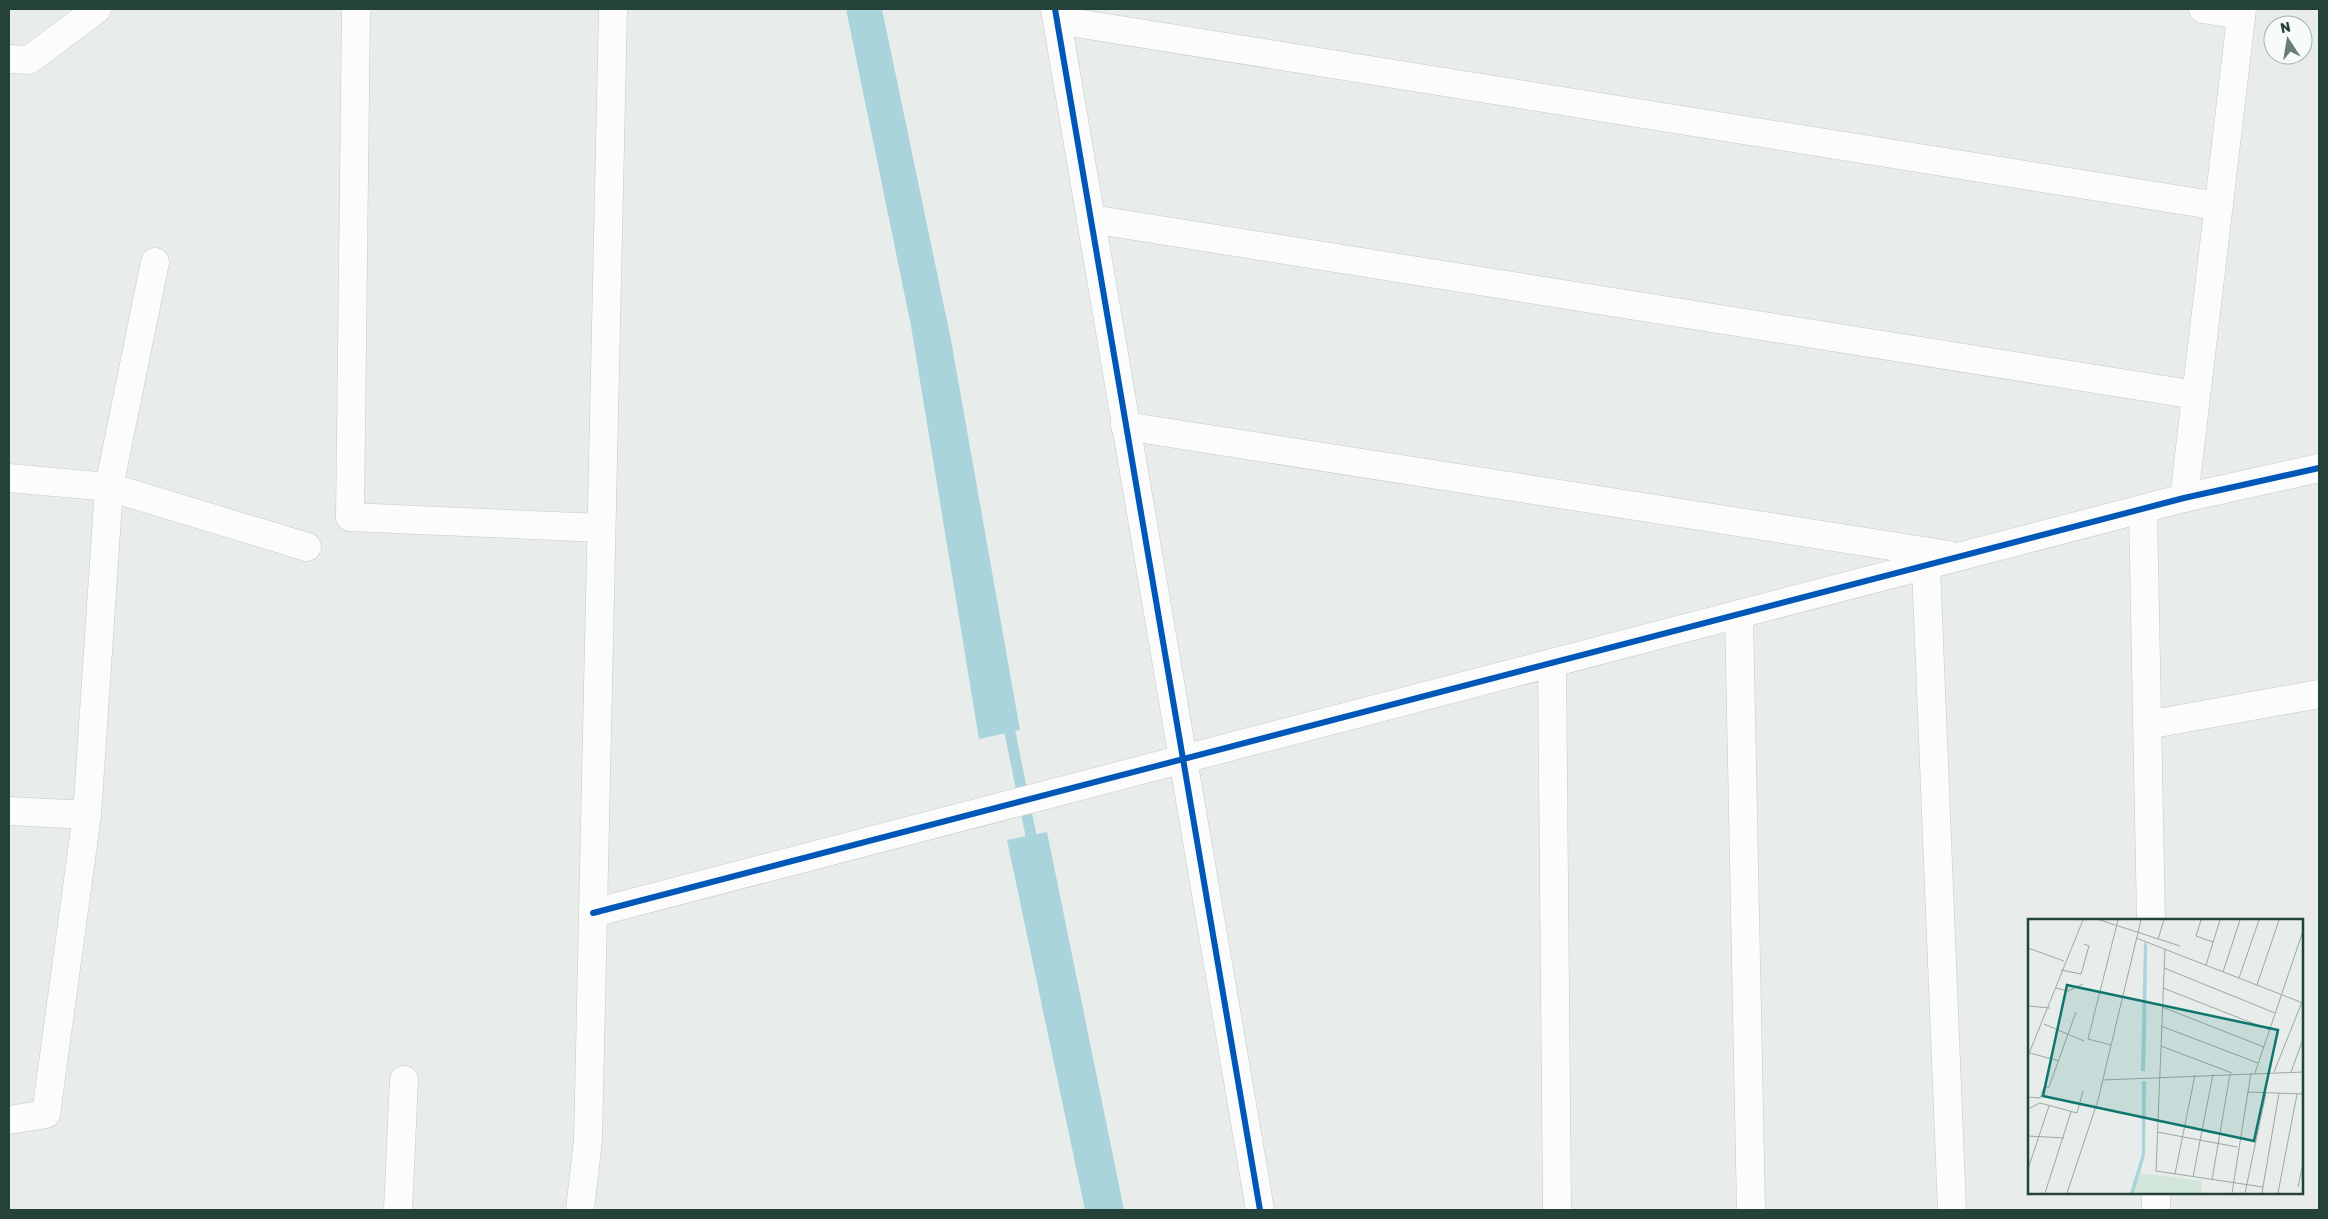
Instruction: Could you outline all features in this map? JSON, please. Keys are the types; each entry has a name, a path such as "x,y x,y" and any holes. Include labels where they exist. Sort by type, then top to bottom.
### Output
{"street":[{"path":"9,59 29,60 97,9"},
{"path":"356,9 350,517 601,528"},
{"path":"580,1210 588,1140 613,9"},
{"path":"2184,498 2241,12 2203,9"},
{"path":"1260,1210 1056,15 2218,206"},
{"path":"1091,219 2196,395"},
{"path":"9,1120 46,1114 87,815 109,488 155,262"},
{"path":"1125,426 1958,557"},
{"path":"593,913 2184,498 2319,468"},
{"path":"9,478 109,488 307,547"},
{"path":"2142,509 2151,919"},
{"path":"1926,566 1952,1210"},
{"path":"1739,614 1751,1210"},
{"path":"1552,663 1557,1210"},
{"path":"2147,725 2319,694"},
{"path":"9,811 87,815"},
{"path":"398,1210 404,1080"},
{"path":"2156,1194 2156,1210"}],"water":[{"path":"846,9 882,9 951,340 1020,730 979,739 911,326"},
{"path":"1047,832 1124,1210 1085,1210 1007,840"}],"waterway":[{"path":"1007,718 1034,850"}],"cycle path":[{"path":"1055,9 1260,1210"},
{"path":"593,913 2184,498 2319,468"}]}
